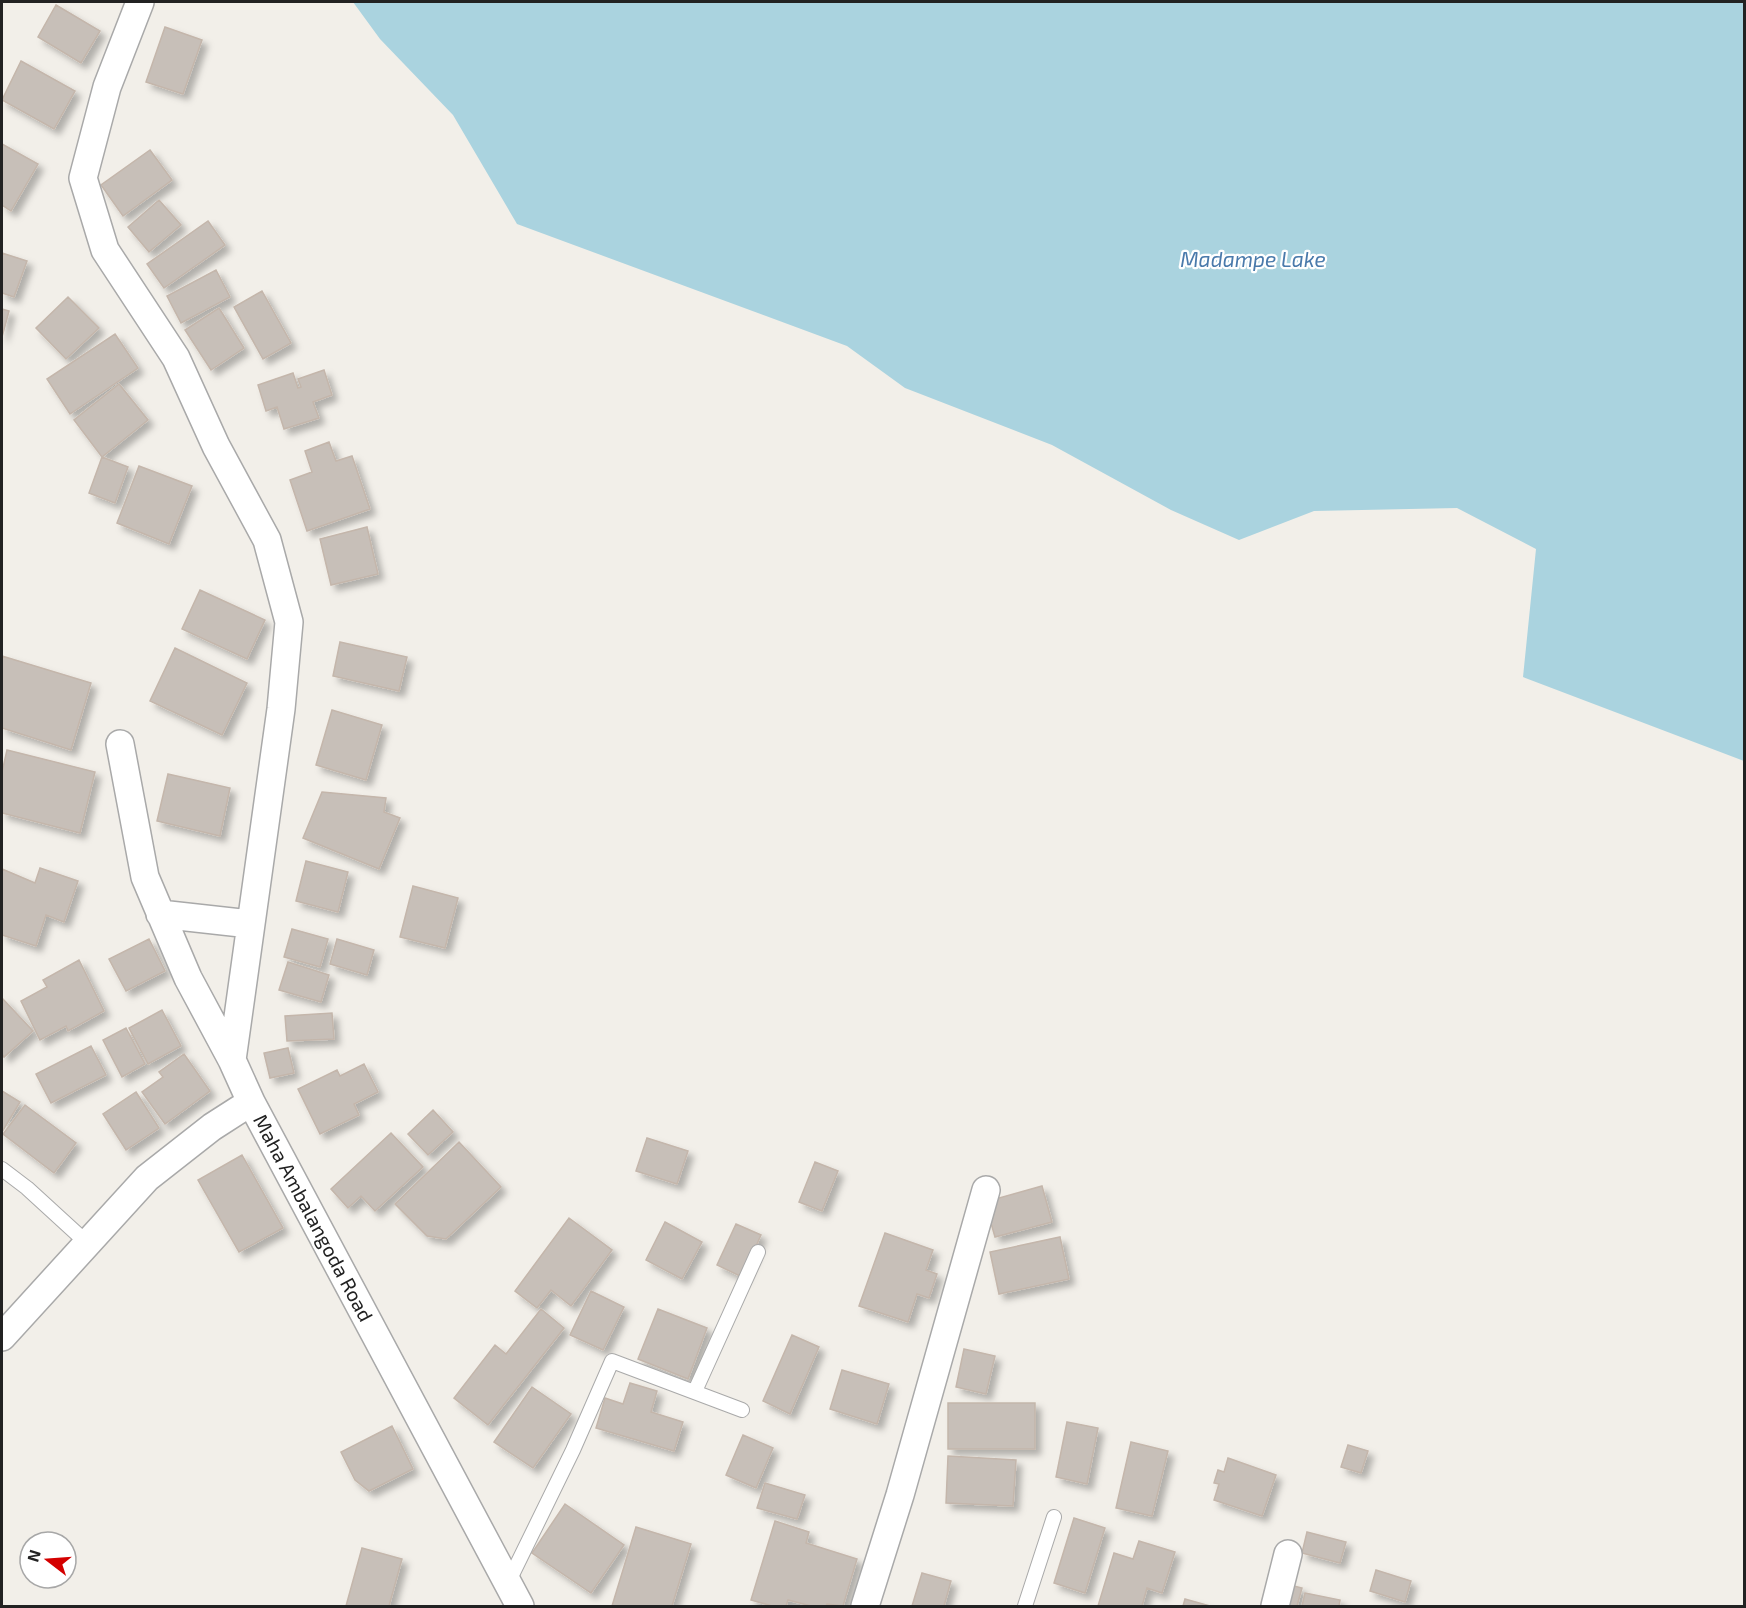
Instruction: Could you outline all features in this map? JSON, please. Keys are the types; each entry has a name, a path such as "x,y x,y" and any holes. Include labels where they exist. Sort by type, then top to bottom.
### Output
{"street":[{"path":"140,2 107,87 83,178 105,249 176,358 216,446 267,540 289,622 281,709 232,1060"},
{"path":"120,744 145,877 188,978 232,1060 251,1102"},
{"path":"160,914 250,924"},
{"name":"Maha Ambalangoda Road","path":"2,1337 86,1242 147,1178 212,1127 251,1102 520,1606"},
{"path":"865,1606 900,1495 986,1190"},
{"path":"1275,1606 1288,1554"}],"lane":[{"path":"2,1169 27,1188 86,1242"},
{"path":"694,1391 758,1252"},
{"path":"508,1583 573,1450 612,1361 742,1410"},
{"path":"1025,1606 1054,1517"}],"water":[{"name":"Madampe Lake","path":"353,2 1744,2 1744,761 1523,677 1536,549 1457,508 1314,511 1239,540 1171,510 1052,445 905,388 847,346 517,224 453,115 380,39"}],"building":[{"path":"56,5 100,31 81,63 38,37"},
{"path":"165,27 202,40 183,94 146,82"},
{"path":"21,61 75,91 54,129 2,100"},
{"path":"2,144 38,164 11,211 2,205"},
{"path":"150,150 172,180 123,216 101,185"},
{"path":"159,200 181,225 149,252 128,227"},
{"path":"208,221 225,245 164,288 147,264"},
{"path":"2,253 27,261 14,297 2,293"},
{"path":"216,270 230,297 181,323 167,296"},
{"path":"262,291 291,343 263,359 234,307"},
{"path":"68,297 99,328 66,359 36,328"},
{"path":"219,308 244,348 211,370 185,330"},
{"path":"2,309 9,311 2,337"},
{"path":"115,334 138,368 70,414 47,379"},
{"path":"324,370 332,395 313,402 319,418 284,429 277,407 266,411 258,385 293,373 298,388 301,387 298,379"},
{"path":"119,384 148,420 102,457 74,420"},
{"path":"329,442 336,461 352,456 370,509 307,531 290,480 312,472 305,451"},
{"path":"102,457 128,467 115,503 89,493"},
{"path":"139,466 192,486 169,544 117,523"},
{"path":"367,527 378,574 331,585 320,539"},
{"path":"200,590 265,620 247,659 182,629"},
{"path":"340,642 407,657 399,691 333,676"},
{"path":"175,648 247,683 222,735 150,701"},
{"path":"2,656 91,683 71,750 2,728"},
{"path":"332,710 382,725 366,780 316,765"},
{"path":"7,750 95,772 80,833 2,813 2,772"},
{"path":"168,774 230,788 220,836 157,821"},
{"path":"322,792 386,798 384,812 400,818 379,869 303,838"},
{"path":"306,861 348,872 338,912 296,901"},
{"path":"40,868 78,881 64,922 46,915 36,946 2,935 2,869 35,883"},
{"path":"413,886 458,898 445,948 400,937"},
{"path":"292,929 328,939 320,967 284,957"},
{"path":"149,939 165,971 126,991 109,959"},
{"path":"337,939 374,950 367,975 330,964"},
{"path":"79,960 104,1011 68,1031 66,1026 40,1040 21,1001 47,987 43,980"},
{"path":"288,962 329,975 321,1002 279,990"},
{"path":"2,998 33,1031 4,1057 2,1054"},
{"path":"162,1010 181,1046 148,1064 129,1028"},
{"path":"332,1013 334,1039 287,1041 285,1016"},
{"path":"126,1028 145,1064 122,1077 103,1040"},
{"path":"91,1046 106,1075 51,1103 36,1074"},
{"path":"288,1048 294,1073 270,1078 264,1053"},
{"path":"184,1054 210,1091 165,1124 142,1092 163,1077 159,1072"},
{"path":"364,1064 378,1092 354,1104 359,1115 320,1134 298,1089 337,1070 340,1076"},
{"path":"2,1091 20,1102 2,1132"},
{"path":"136,1092 159,1128 126,1150 103,1114"},
{"path":"25,1105 76,1143 54,1173 3,1134"},
{"path":"433,1110 453,1132 428,1155 408,1134"},
{"path":"391,1133 423,1167 375,1211 361,1196 348,1208 331,1189"},
{"path":"647,1138 688,1151 677,1184 636,1171"},
{"path":"459,1142 501,1187 446,1239 427,1236 395,1204"},
{"path":"242,1155 283,1228 239,1252 198,1180"},
{"path":"815,1162 838,1171 822,1211 799,1202"},
{"path":"1042,1186 1052,1222 995,1237 985,1202"},
{"path":"569,1218 612,1250 571,1306 551,1290 537,1308 515,1291"},
{"path":"665,1222 702,1242 682,1279 646,1260"},
{"path":"736,1224 761,1235 742,1277 717,1265"},
{"path":"885,1233 933,1250 926,1270 937,1274 929,1298 917,1294 908,1322 859,1306"},
{"path":"1060,1237 1069,1279 999,1294 990,1252"},
{"path":"591,1291 624,1307 603,1350 570,1335"},
{"path":"541,1309 564,1328 488,1425 454,1398 495,1345 506,1354"},
{"path":"658,1309 707,1328 688,1379 638,1359"},
{"path":"792,1335 819,1347 790,1414 763,1401"},
{"path":"964,1349 995,1356 986,1394 956,1387"},
{"path":"842,1370 889,1384 877,1424 830,1409"},
{"path":"630,1383 657,1391 651,1412 683,1422 674,1451 596,1428 605,1398 623,1404"},
{"path":"532,1387 571,1414 533,1468 494,1442"},
{"path":"948,1403 1035,1403 1035,1449 948,1449"},
{"path":"1067,1422 1098,1428 1087,1484 1056,1477"},
{"path":"392,1426 413,1469 369,1491 355,1480 341,1452"},
{"path":"743,1435 773,1448 756,1488 726,1475"},
{"path":"1131,1442 1168,1451 1152,1516 1116,1508"},
{"path":"1348,1445 1368,1451 1361,1473 1341,1467"},
{"path":"948,1456 1016,1460 1013,1506 946,1503"},
{"path":"1228,1458 1276,1475 1262,1516 1214,1500 1219,1484 1214,1483 1218,1470 1224,1472"},
{"path":"765,1483 805,1495 797,1519 757,1508"},
{"path":"565,1504 624,1545 591,1593 532,1553"},
{"path":"1074,1518 1105,1528 1085,1593 1054,1583"},
{"path":"775,1521 809,1532 806,1543 857,1559 843,1606 827,1604 826,1606 811,1606 788,1600 786,1606 772,1606 751,1600"},
{"path":"636,1527 691,1544 672,1606 612,1606"},
{"path":"1307,1532 1346,1542 1340,1563 1302,1553"},
{"path":"1139,1541 1175,1552 1162,1593 1147,1588 1142,1606 1098,1606 1114,1553 1133,1559"},
{"path":"362,1548 402,1559 389,1606 346,1606"},
{"path":"1376,1570 1411,1581 1405,1602 1370,1591"},
{"path":"922,1573 951,1581 944,1606 912,1606"},
{"path":"1286,1584 1302,1588 1297,1606 1280,1606"},
{"path":"1305,1593 1340,1600 1339,1606 1302,1606"},
{"path":"1185,1599 1210,1606 1183,1606"}]}
